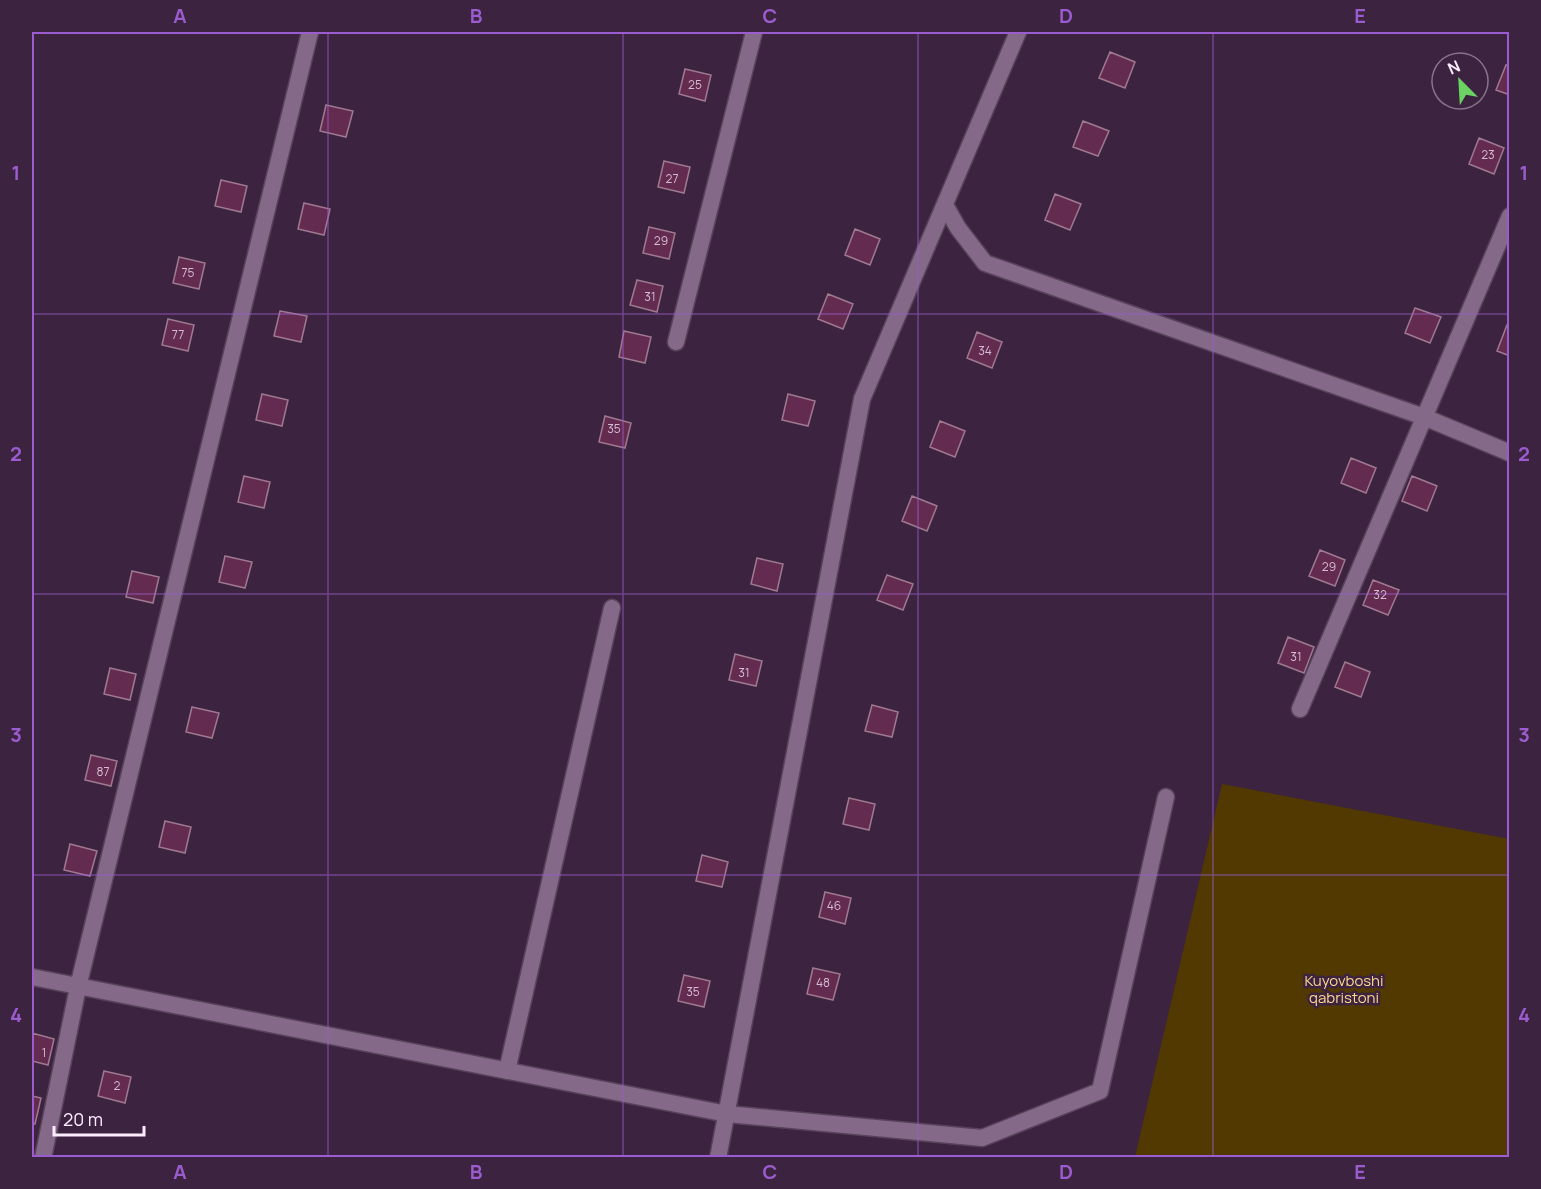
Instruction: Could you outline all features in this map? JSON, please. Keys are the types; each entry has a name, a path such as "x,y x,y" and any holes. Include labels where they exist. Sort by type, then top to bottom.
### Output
{"street":[{"path":"43,1158 78,987 310,32"},
{"path":"676,342 754,32"},
{"path":"718,1158 862,399 1018,32"},
{"path":"945,205 958,228 985,263 1424,417 1509,453"},
{"path":"1300,709 1509,216"},
{"path":"507,1071 612,608"},
{"path":"32,977 727,1114 982,1138 1100,1091 1166,797"}],"green space":[{"name":"Kuyovboshi qabristoni","path":"1222,784 1509,839 1509,1157 1135,1157"}],"building":[{"path":"1110,52 1135,62 1125,88 1099,78"},
{"path":"1506,65 1510,66 1510,95 1496,90"},
{"path":"685,69 711,75 705,101 679,94"},
{"path":"326,105 353,111 346,137 320,131"},
{"path":"1083,121 1109,131 1098,156 1073,147"},
{"path":"1479,138 1504,148 1494,174 1469,164"},
{"path":"664,161 690,167 684,193 658,187"},
{"path":"221,180 247,186 241,212 215,206"},
{"path":"1055,194 1081,204 1070,230 1045,220"},
{"path":"304,203 330,209 324,235 298,229"},
{"path":"649,227 675,233 669,259 643,253"},
{"path":"855,229 880,239 870,265 845,255"},
{"path":"179,257 205,263 199,289 173,283"},
{"path":"637,280 663,286 657,312 630,305"},
{"path":"828,294 853,304 843,329 818,319"},
{"path":"1415,308 1441,317 1430,343 1405,333"},
{"path":"280,311 307,316 301,342 274,336"},
{"path":"168,319 194,325 188,351 162,345"},
{"path":"1507,325 1510,326 1510,356 1497,351"},
{"path":"624,331 651,337 645,363 619,357"},
{"path":"977,332 1002,342 992,368 967,358"},
{"path":"262,394 288,400 282,426 256,420"},
{"path":"788,394 815,401 808,426 782,420"},
{"path":"605,416 631,423 625,448 599,442"},
{"path":"940,421 965,431 955,457 930,447"},
{"path":"1351,458 1376,468 1366,493 1341,483"},
{"path":"244,476 270,482 264,508 238,502"},
{"path":"1412,476 1437,486 1427,511 1402,501"},
{"path":"912,496 937,506 927,531 902,521"},
{"path":"1320,550 1345,560 1335,586 1309,576"},
{"path":"225,556 252,562 245,588 219,582"},
{"path":"757,558 783,564 777,591 751,584"},
{"path":"132,571 159,577 153,603 126,597"},
{"path":"887,575 913,584 903,610 877,600"},
{"path":"1373,580 1399,590 1388,615 1363,605"},
{"path":"1288,637 1314,647 1304,673 1278,663"},
{"path":"735,654 762,661 756,686 729,680"},
{"path":"1345,662 1370,672 1361,697 1335,687"},
{"path":"110,668 136,674 130,700 104,694"},
{"path":"872,705 898,712 892,737 865,731"},
{"path":"192,707 219,713 212,738 186,732"},
{"path":"91,755 117,761 111,786 85,780"},
{"path":"849,798 875,804 869,830 843,824"},
{"path":"165,821 191,827 185,853 159,847"},
{"path":"70,844 97,851 90,876 64,870"},
{"path":"702,855 728,862 722,887 696,881"},
{"path":"825,892 851,898 845,924 819,917"},
{"path":"813,968 840,974 833,1000 807,994"},
{"path":"684,975 710,981 704,1007 678,1001"},
{"path":"32,1033 54,1039 48,1065 32,1061"},
{"path":"104,1071 131,1077 125,1103 98,1096"},
{"path":"32,1096 41,1098 35,1124 32,1123"}]}
